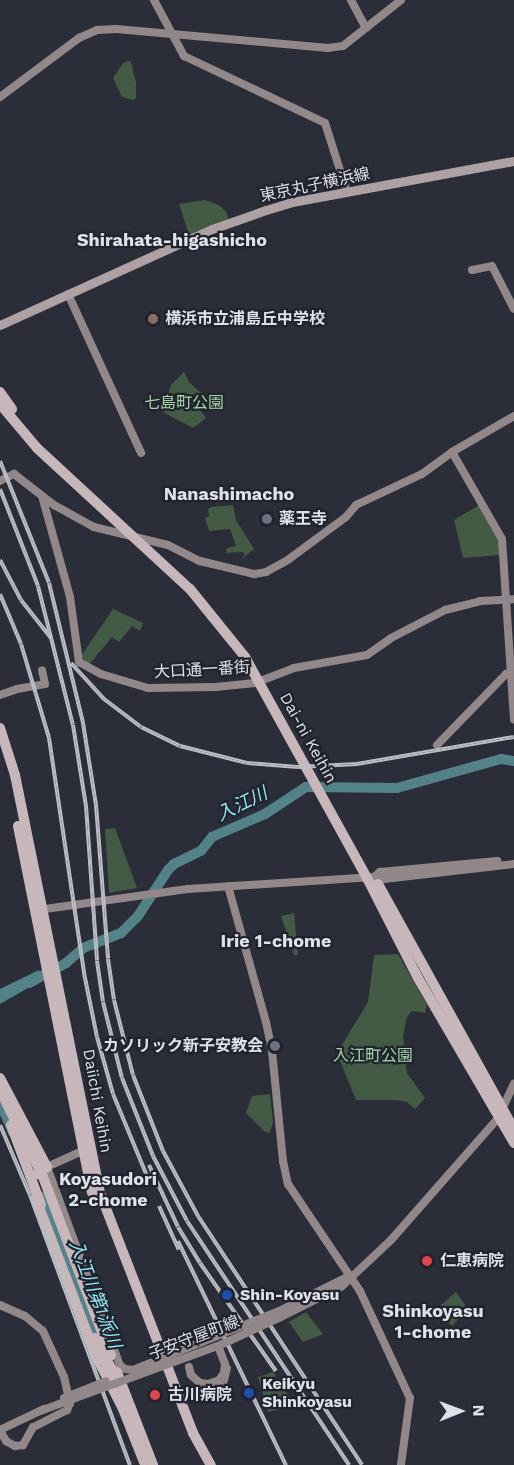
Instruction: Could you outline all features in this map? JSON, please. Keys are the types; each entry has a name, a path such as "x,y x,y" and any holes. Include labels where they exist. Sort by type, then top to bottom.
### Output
{"highway":[{"name":"Dai-ni Keihin","path":"0,392 43,444 181,570 228,624 318,779 371,877 418,978 499,1113 514,1143"},
{"name":"Dai-ni Keihin","path":"0,404 37,448 204,604 262,681"},
{"name":"Daiichi Keihin","path":"0,728 15,775 93,1194 186,1435 203,1465"},
{"name":"Daiichi Keihin","path":"0,748 39,910"},
{"path":"0,1078 45,1163 33,1174 31,1182 96,1356 123,1409"},
{"path":"0,1090 43,1177 153,1465"},
{"path":"0,1104 43,1196 145,1465"},
{"name":"Dai-ni Keihin","path":"499,1113 514,1129"},
{"path":"11,1125 80,1309 117,1377"},
{"name":"Daiichi Keihin","path":"86,1149 100,1193 193,1433 212,1465"},
{"path":"109,1388 139,1465"}],"main road":[{"name":"東京丸子横浜線","path":"0,325 231,222 292,202 514,161"}],"street":[{"path":"154,0 184,56 325,123 347,192"},
{"path":"351,0 366,28"},
{"path":"0,97 88,34 116,29 328,48 343,46 401,0"},
{"path":"472,270 492,266 514,309"},
{"path":"68,294 141,453"},
{"path":"0,481 14,474 54,505 94,528 183,550 200,561 254,574 266,572 289,559 346,517 356,506 422,474 452,452 514,416"},
{"path":"452,452 502,539 510,599 514,720"},
{"name":"大口通一番街","path":"42,495 74,615 79,662 94,672 148,688 234,686 262,681 294,668 367,655 391,638 445,610 480,601 510,599"},
{"path":"0,695 45,684 42,670"},
{"path":"437,745 512,670"},
{"path":"371,877 380,872 514,859"},
{"path":"39,910 147,893 371,877 390,878 514,864"},
{"path":"228,886 268,1032 285,1175 305,1212 360,1291 410,1398 400,1465"},
{"name":"子安守屋町線","path":"40,1411 109,1388 218,1346 350,1276 406,1225 499,1113 514,1083"},
{"path":"86,1149 45,1163 120,1365 125,1369 133,1370"},
{"path":"0,1305 25,1316 43,1331 64,1377 70,1403 67,1410 37,1423 20,1446 6,1441 0,1430"},
{"name":"子安守屋町線","path":"0,1430 82,1390 280,1314"},
{"path":"197,1399 223,1384 226,1364 224,1359 218,1352 206,1348 194,1354 189,1363 190,1372 202,1384 219,1380 224,1373 225,1364 224,1360 218,1346"}],"green space":[{"path":"131,62 136,82 136,98 133,100 122,97 113,78 123,63"},
{"path":"205,200 219,205 226,212 229,221 190,238 179,204"},
{"name":"七島町公園","path":"184,372 189,382 209,400 200,410 206,418 193,428 157,409 167,398 171,385"},
{"path":"233,505 236,520 254,549 242,559 245,554 242,552 226,553 227,548 236,546 230,529 209,531 205,518 209,516 208,509 212,507"},
{"path":"479,505 499,540 500,555 463,558 454,520"},
{"path":"113,609 143,623 140,631 132,626 119,642 112,637 89,665 81,656"},
{"path":"115,828 137,888 109,893 105,829"},
{"path":"294,913 298,955 294,955 281,916"},
{"name":"入江町公園","path":"398,954 427,1005 425,1013 412,1011 407,1017 403,1036 407,1073 425,1098 415,1109 407,1102 395,1100 356,1100 337,1053 368,1002 374,955"},
{"path":"270,1094 273,1121 270,1133 265,1132 246,1113 252,1096"},
{"path":"456,1292 468,1309 452,1326 435,1310"},
{"path":"306,1312 323,1334 303,1342 289,1322"},
{"path":"273,1372 295,1405 268,1412 258,1377"}],"water":[{"path":"39,970 42,980 0,1004 0,989"}],"waterway":[{"name":"入江川","path":"29,983 66,963 83,948 121,933 138,916 168,870 174,864 201,851 212,837 265,814 306,787 397,788 501,759 514,761"},
{"name":"入江川第1派川","path":"0,1102 13,1132"},
{"name":"入江川第1派川","path":"40,1196 98,1347"}],"railway":[{"path":"0,461 49,583 83,723 96,805 108,959 114,1000 133,1075 163,1151 198,1216 362,1465"},
{"path":"0,489 38,586 73,725 86,806 97,961 103,1002 122,1078 153,1156 187,1221 349,1465"},
{"path":"0,560 21,600 51,638"},
{"path":"0,594 21,644 49,738 85,978 97,1037 113,1094 147,1176"},
{"path":"71,663 104,699 141,727 180,746 247,763 298,767 357,764 514,737"},
{"path":"0,1125 30,1195 130,1465"},
{"path":"149,1165 178,1227 200,1263 276,1371"},
{"path":"159,1206 179,1250"},
{"path":"178,1241 286,1465"}],"place":[{"name":"横浜市立浦島丘中学校","path":"153,319"},
{"name":"薬王寺","path":"267,519"},
{"name":"カソリック新子安教会","path":"275,1046"},
{"name":"仁恵病院","path":"427,1261"},
{"name":"Shin-Koyasu","path":"227,1295"},
{"name":"Keikyu Shinkoyasu","path":"249,1393"},
{"name":"古川病院","path":"155,1395"}],"district":[{"name":"Shirahata-higashicho","path":"172,240"},
{"name":"Nanashimacho","path":"229,494"},
{"name":"Irie 1-chome","path":"276,941"},
{"name":"Koyasudori 2-chome","path":"108,1190"},
{"name":"Shinkoyasu 1-chome","path":"433,1322"}]}
